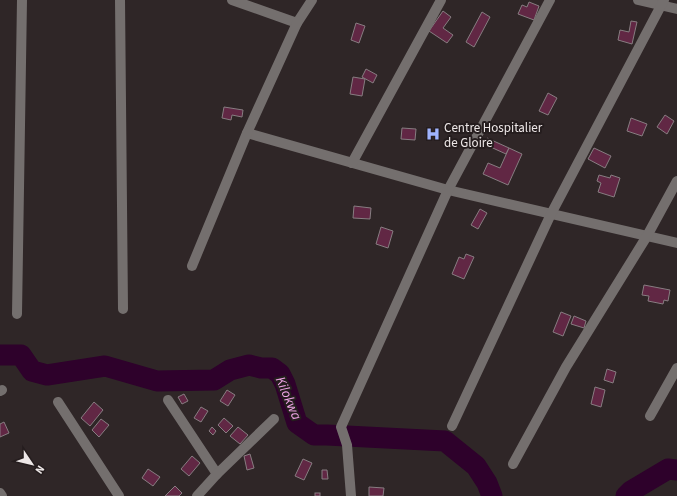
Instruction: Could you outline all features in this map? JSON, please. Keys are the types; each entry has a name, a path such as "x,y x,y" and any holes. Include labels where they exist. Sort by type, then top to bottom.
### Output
{"street":[{"path":"17,314 22,0"},
{"path":"120,0 123,309"},
{"path":"232,0 296,23"},
{"path":"192,266 246,133 296,23 312,0"},
{"path":"352,163 441,0"},
{"path":"351,496 347,444 341,427 448,190 550,0"},
{"path":"638,0 662,3 677,9"},
{"path":"452,426 551,214 662,3"},
{"path":"246,133 448,190 677,243"},
{"path":"513,464 566,367 647,236 677,181"},
{"path":"650,416 677,368"},
{"path":"168,400 217,474"},
{"path":"58,402 119,496"},
{"path":"197,496 217,474 274,419"}],"building":[{"path":"529,2 539,6 534,20 518,14 522,5 527,7"},
{"path":"443,11 451,17 443,28 453,35 447,43 429,31"},
{"path":"482,12 490,17 474,47 466,42"},
{"path":"631,21 637,22 632,44 618,40 620,30 629,32"},
{"path":"356,23 365,26 359,43 351,40"},
{"path":"366,69 377,75 373,83 362,77"},
{"path":"353,77 365,79 362,96 350,94"},
{"path":"548,93 557,98 548,115 539,111"},
{"path":"224,107 243,110 242,117 232,115 231,120 222,118"},
{"path":"665,115 674,121 667,134 657,127"},
{"path":"631,118 647,124 642,136 627,131"},
{"path":"402,128 416,129 415,140 401,139"},
{"path":"487,138 509,148 506,154 484,144"},
{"path":"509,148 522,154 508,185 483,174 488,163 500,168"},
{"path":"594,148 611,156 605,168 588,159"},
{"path":"599,175 610,178 611,175 620,178 614,197 598,192 601,183 597,181"},
{"path":"354,206 371,208 370,219 353,218"},
{"path":"480,209 487,213 478,229 471,225"},
{"path":"381,227 393,231 388,248 376,244"},
{"path":"466,254 474,257 464,279 452,274 459,257 464,259"},
{"path":"644,285 670,290 668,301 664,300 663,304 648,301 649,296 642,295"},
{"path":"561,312 571,316 563,336 553,332"},
{"path":"574,316 586,321 584,328 571,324"},
{"path":"607,369 616,372 613,383 604,380"},
{"path":"595,387 605,390 601,407 591,404"},
{"path":"227,390 235,395 228,406 220,401"},
{"path":"184,394 188,401 182,404 178,397"},
{"path":"94,402 103,410 90,426 81,418"},
{"path":"201,407 208,411 201,422 194,418"},
{"path":"224,418 233,426 226,433 218,425"},
{"path":"101,419 109,425 99,437 92,430"},
{"path":"4,422 9,433 0,437 0,424"},
{"path":"212,427 216,431 213,435 209,431"},
{"path":"238,427 248,435 240,444 230,436"},
{"path":"250,454 254,468 247,470 244,456"},
{"path":"192,456 200,463 189,476 181,469"},
{"path":"303,459 312,463 304,480 295,476"},
{"path":"148,469 160,477 153,486 142,478"},
{"path":"322,470 327,470 328,479 322,479"},
{"path":"175,486 182,493 179,496 165,496"},
{"path":"369,487 384,488 383,496 369,496"},
{"path":"315,493 320,493 320,496 315,496"}],"waterway":[{"name":"Kilokwa","path":"0,355 21,355 32,371 47,375 105,366 157,381 214,380 230,370 249,365 261,368 272,368 280,374 285,384 297,423 314,435 445,441 476,466 487,483 492,496"},
{"name":"Kilokwa","path":"626,496 631,491 668,469 677,470"}],"place":[{"name":"Centre Hospitalier de Gloire","path":"433,134"}]}
